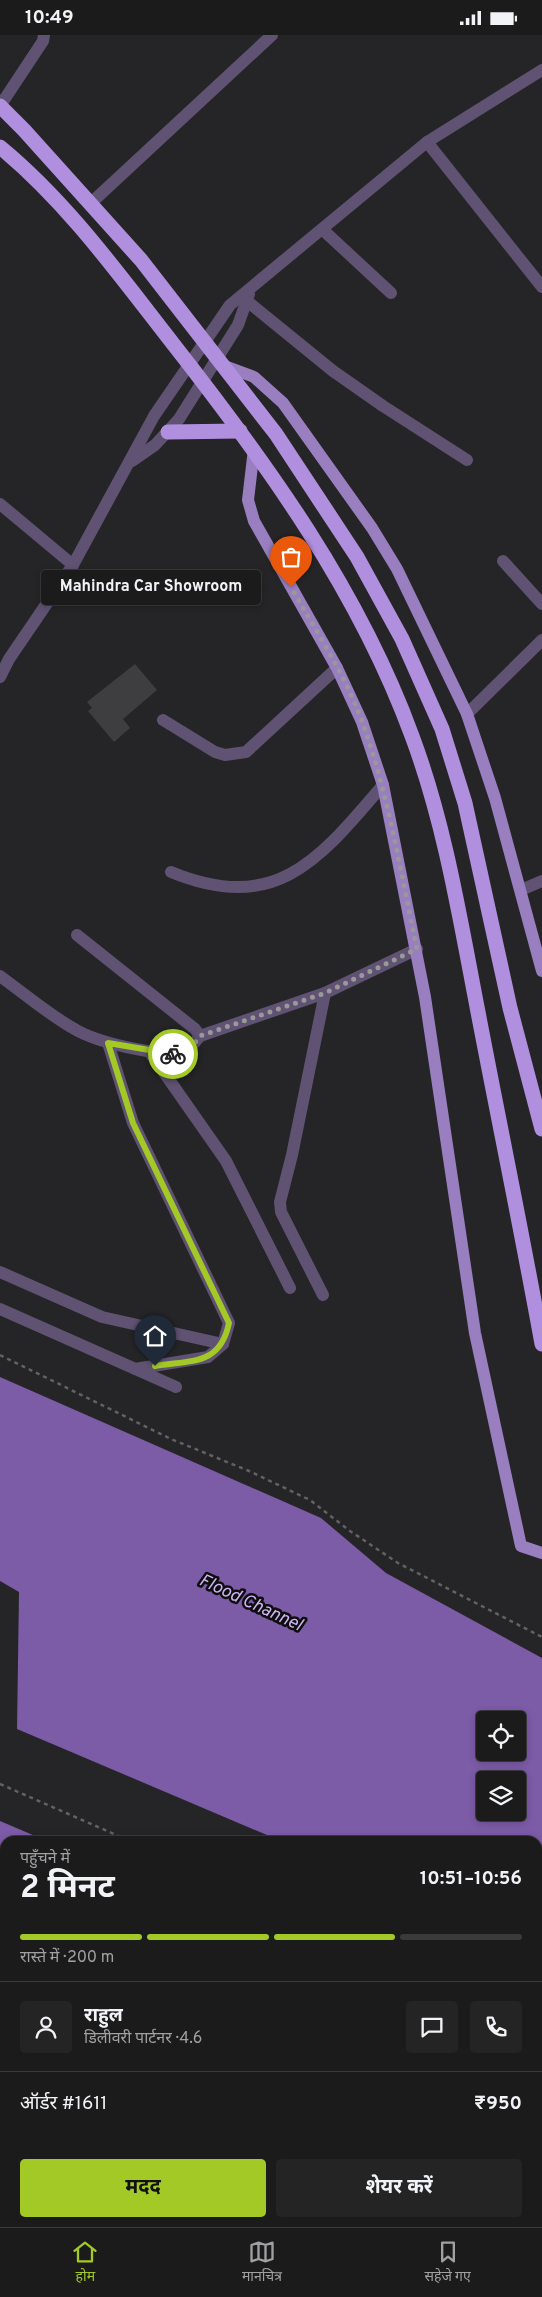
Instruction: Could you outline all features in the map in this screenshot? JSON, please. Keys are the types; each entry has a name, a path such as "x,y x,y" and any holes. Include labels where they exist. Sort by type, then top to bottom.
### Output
{"highway":[{"path":"0,106 141,259 276,434 357,557 402,639 429,698 452,759 465,803 510,1008 542,1129"},
{"path":"0,147 60,204 189,364 254,449 305,524 347,597 396,695 415,744 448,860 542,1344"},
{"path":"168,432 240,431"}],"main road":[{"path":"219,362 254,377 273,393 300,425 372,528 416,607 466,714 495,798 542,971"},
{"path":"254,449 248,500 254,521 337,668 362,722 383,785 417,949 481,1363 521,1546 542,1553"}],"street":[{"path":"0,106 43,41 44,35"},
{"path":"91,203 272,35"},
{"path":"0,677 4,655 72,565 129,464 154,415 230,305 427,142 542,70"},
{"path":"427,142 542,287"},
{"path":"322,229 391,293"},
{"path":"129,464 155,445 168,432 179,419 201,380 219,362 238,325 252,285"},
{"path":"247,301 333,371 467,460"},
{"path":"0,505 72,565"},
{"path":"503,561 542,604"},
{"path":"466,714 542,640"},
{"path":"163,720 224,755 246,751 337,668"},
{"path":"170,872 194,882 222,888 244,888 278,881 309,863 326,849 383,785"},
{"path":"521,890 542,881"},
{"path":"77,935 186,1021 200,1036"},
{"path":"0,976 78,1031 108,1043 149,1051 182,1054 192,1047 200,1036 325,993 417,949"},
{"path":"323,1295 281,1212 280,1202 292,1155 325,993"},
{"path":"108,1043 133,1123 229,1323 223,1344 208,1357 135,1369"},
{"path":"149,1051 226,1161 290,1288"},
{"path":"0,1272 102,1317 223,1344"},
{"path":"0,1309 176,1387"}],"path":[{"path":"0,1355 171,1439 256,1474 310,1500 350,1531 398,1563 542,1637"},
{"path":"0,1784 119,1836"}],"water":[{"name":"Flood Channel","path":"0,1377 321,1518 386,1573 542,1658 542,1836 269,1836 17,1729 19,1592 0,1581"},
{"path":"0,1821 35,1836 0,1836"}],"building":[{"path":"135,664 157,690 123,719 130,728 114,742 88,711 92,708 87,702"}],"way so far":[{"path":"173,1054 182,1054 192,1047 200,1036 325,993 417,949 383,785 362,722 337,668 291,587"}],"place":[{"name":"Mahindra Car Showroom","path":"291,587"}],"route":[{"path":"155,1366 208,1357 223,1344 229,1323 133,1123 108,1043 173,1054"}]}
